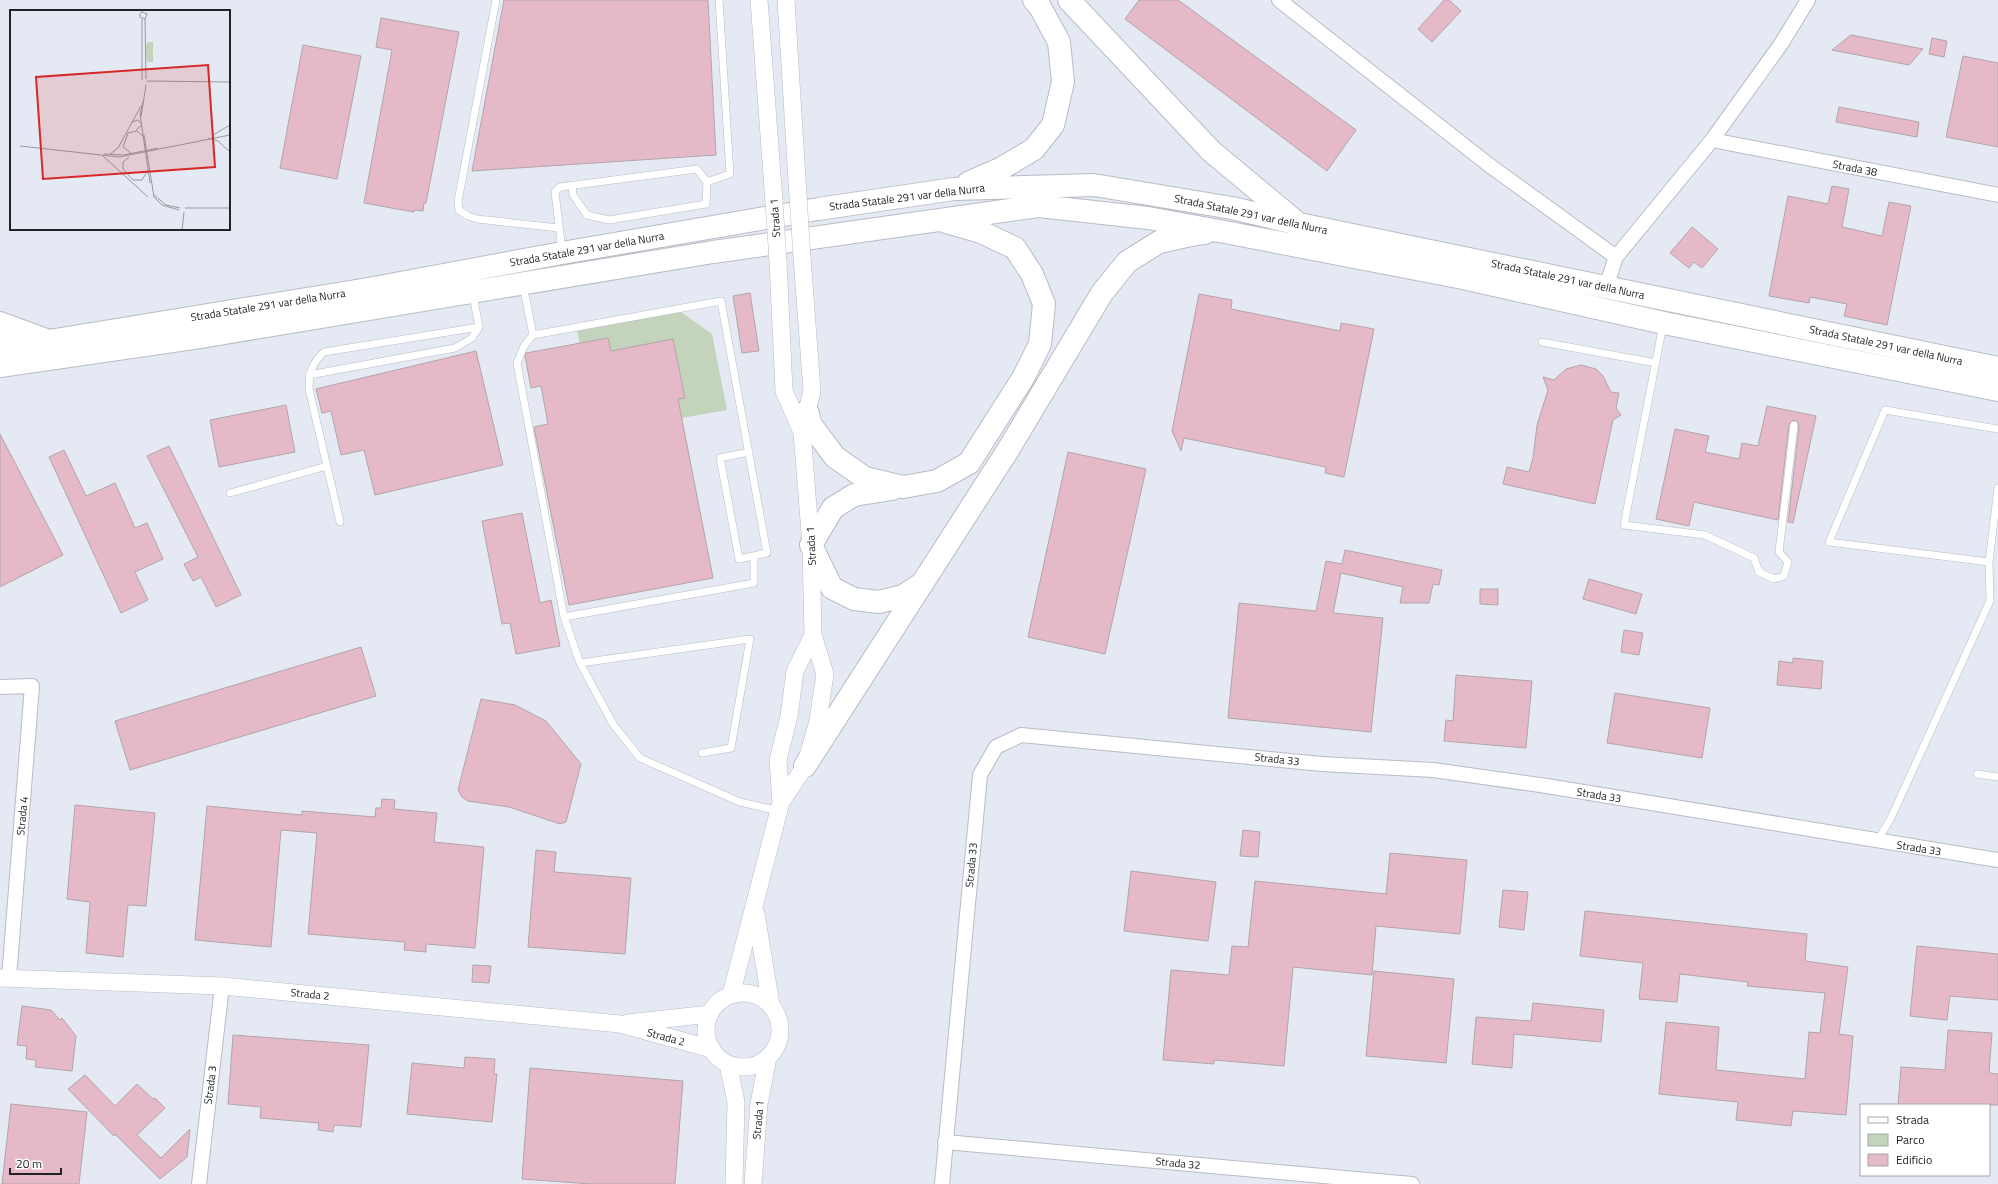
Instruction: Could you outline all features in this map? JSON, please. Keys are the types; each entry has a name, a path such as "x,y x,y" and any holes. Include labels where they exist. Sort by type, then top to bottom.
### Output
{"main road":[{"path":"954,189 1002,168 1034,149 1053,125 1063,82 1059,42 1040,6 1034,0"},
{"path":"1069,0 1211,151 1299,224"},
{"name":"Strada Statale 291 var della Nurra","path":"0,346 48,341 368,289 562,253 818,209 954,189 1094,184 1232,208 1299,224 1998,368"},
{"name":"Strada Statale 291 var della Nurra","path":"0,366 192,338 473,293 523,283 713,252 935,219 1038,206 1148,218 1230,233 1463,278 1664,322 1998,390"},
{"path":"924,583 903,596 879,602 854,599 832,588 811,545 833,508 854,495 937,481 969,463 1023,378 1040,344 1044,304 1032,274 1015,248 981,232 935,219"},
{"path":"805,766 924,583 1008,450 1102,293 1127,262 1159,242 1196,234 1230,233"},
{"path":"0,323 48,341"},
{"path":"807,411 811,425 835,457 865,478 903,487"}],"street":[{"name":"Strada 1","path":"759,0 778,261 784,392 802,432"},
{"name":"Strada 1","path":"780,806 805,766 818,721 825,674 813,635 811,545 802,432 812,391 786,0"},
{"path":"1279,0 1489,165 1616,257"},
{"path":"1606,287 1616,257 1712,140 1781,44 1808,0"},
{"name":"Strada 38","path":"1712,140 1998,195"},
{"name":"Strada 1","path":"731,995 755,908 780,806 778,760 789,716 794,671 813,635"},
{"name":"Strada 4","path":"0,687 32,686 4,978"},
{"name":"Strada 33","path":"942,1184 980,775 996,747 1021,735 1322,764 1433,770 1547,786 1998,860"},
{"name":"Strada 1","path":"755,908 771,1005"},
{"name":"Strada 2","path":"4,978 222,986 620,1024 712,1049"},
{"name":"Strada 3","path":"199,1184 222,986"},
{"path":"748,993 771,1005 778,1018 780,1032 777,1046 768,1057 756,1065 735,1066 728,1064 716,1055 712,1049 706,1032 710,1014 718,1003 731,995 748,993"},
{"name":"Strada 2","path":"620,1024 710,1014"},
{"name":"Strada 1","path":"753,1184 759,1104 768,1057"},
{"name":"Strada 1","path":"728,1064 736,1102 734,1184"},
{"name":"Strada 32","path":"945,1142 1406,1184"}],"lane":[{"path":"496,0 458,201 459,210 468,216 477,219 559,228"},
{"path":"707,182 730,174 719,0"},
{"path":"562,253 555,192 560,188 572,185 697,169 707,182 706,204 609,220 586,215 573,195 572,185"},
{"path":"523,283 533,335"},
{"path":"309,375 455,348 472,338 478,327 473,293"},
{"path":"749,452 720,458 739,559 767,554 749,452 721,301 533,335 524,346 517,363 564,617 580,663 613,724 640,758 740,802 780,806"},
{"path":"1664,322 1624,525 1705,535 1754,558 1759,572 1774,579 1784,576 1788,562 1779,552 1794,425"},
{"path":"340,522 309,389 309,375 314,361 324,352 478,327"},
{"path":"1542,342 1656,363"},
{"path":"1989,562 1829,542 1884,410 1998,429"},
{"path":"230,494 327,466"},
{"path":"1877,841 1893,813 1990,601 1989,562 1998,488"},
{"path":"564,617 754,583 754,556"},
{"path":"580,663 750,639 731,748 702,753"},
{"path":"1977,774 1998,777"}],"green space":[{"path":"681,312 712,334 727,410 682,418 678,399 685,397 673,339 611,351 608,338 580,343 577,331"}],"building":[{"path":"504,0 708,0 716,155 472,171"},
{"path":"1139,0 1178,0 1356,130 1327,171 1125,19"},
{"path":"1444,0 1449,0 1461,11 1432,42 1418,29"},
{"path":"381,18 459,32 426,203 424,203 423,211 414,210 414,212 364,203 392,50 376,47"},
{"path":"1851,35 1923,49 1909,65 1832,50"},
{"path":"1932,38 1947,41 1944,57 1929,54"},
{"path":"303,45 361,56 337,179 280,168"},
{"path":"1963,56 1998,63 1998,147 1946,137"},
{"path":"1839,107 1919,122 1917,137 1836,122"},
{"path":"1832,186 1849,189 1842,227 1882,236 1889,202 1911,206 1887,325 1844,316 1847,304 1810,297 1809,303 1769,296 1788,196 1828,204"},
{"path":"1692,227 1718,249 1702,268 1694,262 1689,268 1670,253"},
{"path":"750,293 759,351 742,353 733,296"},
{"path":"1199,294 1232,300 1231,309 1340,331 1341,323 1374,329 1344,477 1325,473 1326,467 1184,438 1181,451 1172,431"},
{"path":"608,338 611,351 673,339 685,398 678,399 713,578 569,605 534,427 548,424 541,386 531,388 525,356 526,353"},
{"path":"476,351 503,465 375,495 364,450 341,455 331,411 322,413 316,389"},
{"path":"1581,365 1596,369 1603,376 1611,392 1619,393 1616,408 1621,415 1613,420 1595,504 1503,484 1507,467 1529,472 1533,458 1537,425 1548,390 1543,377 1554,380 1566,369"},
{"path":"286,405 295,452 219,467 210,420"},
{"path":"1767,406 1816,416 1793,523 1788,522 1799,426 1797,421 1794,420 1789,424 1778,520 1694,502 1689,526 1656,519 1675,429 1709,436 1705,452 1739,459 1742,443 1758,446"},
{"path":"0,434 63,555 0,587"},
{"path":"169,446 241,595 216,607 201,577 193,581 184,564 198,557 147,456"},
{"path":"64,450 86,496 115,483 135,528 147,523 163,559 135,572 148,600 121,613 49,457"},
{"path":"1068,452 1146,469 1105,654 1028,637"},
{"path":"522,513 540,603 551,600 560,646 516,654 510,623 502,624 482,521"},
{"path":"1345,550 1442,570 1439,585 1433,584 1429,603 1400,603 1403,587 1341,573 1333,613 1383,618 1371,732 1228,718 1239,603 1316,611 1326,561 1342,564"},
{"path":"1589,579 1642,594 1636,614 1583,599"},
{"path":"1480,589 1498,589 1498,605 1480,604"},
{"path":"1624,630 1643,633 1639,655 1621,652"},
{"path":"361,647 376,696 130,770 115,721"},
{"path":"1793,658 1823,661 1821,689 1777,685 1779,661 1793,663"},
{"path":"1456,675 1532,681 1526,748 1444,741 1446,720 1453,721"},
{"path":"1615,693 1710,708 1702,758 1607,743"},
{"path":"481,699 515,705 546,721 581,764 566,822 560,824 509,807 468,801 462,797 458,790"},
{"path":"382,799 395,800 394,809 437,813 434,842 484,847 475,948 426,944 426,952 404,950 405,942 308,934 317,833 281,830 271,947 195,940 207,806 302,815 302,811 375,817 376,808 381,808"},
{"path":"75,805 155,813 146,906 128,905 123,957 86,953 90,902 67,899"},
{"path":"1243,830 1260,832 1258,857 1240,856"},
{"path":"536,850 556,852 554,872 631,878 625,954 528,947"},
{"path":"1390,853 1467,860 1460,934 1376,926 1372,975 1293,967 1284,1066 1214,1060 1214,1064 1163,1060 1171,970 1229,975 1232,946 1248,947 1255,881 1386,894"},
{"path":"1131,871 1216,882 1208,941 1124,931"},
{"path":"1503,890 1528,892 1524,930 1499,927"},
{"path":"1585,911 1807,934 1805,961 1848,967 1839,1034 1853,1036 1846,1115 1793,1111 1791,1126 1736,1120 1738,1102 1659,1094 1666,1022 1719,1027 1716,1070 1805,1079 1809,1032 1820,1033 1825,993 1747,986 1748,982 1680,974 1677,1002 1639,999 1643,963 1580,956"},
{"path":"1917,946 1998,954 1998,1000 1950,996 1947,1020 1910,1016"},
{"path":"473,965 491,966 489,983 472,982"},
{"path":"1374,971 1454,979 1446,1063 1366,1056"},
{"path":"1533,1003 1604,1010 1601,1042 1514,1034 1512,1068 1472,1064 1476,1017 1531,1021"},
{"path":"22,1006 51,1010 60,1020 62,1018 76,1036 72,1071 35,1067 36,1060 26,1059 27,1046 17,1045"},
{"path":"1948,1030 1992,1033 1989,1073 1998,1074 1998,1105 1898,1104 1901,1067 1945,1070"},
{"path":"233,1035 369,1045 361,1127 334,1125 333,1132 318,1130 319,1123 260,1118 261,1107 228,1104"},
{"path":"465,1057 495,1059 494,1074 497,1074 492,1122 407,1114 412,1063 464,1068"},
{"path":"530,1068 683,1081 675,1184 591,1184 522,1179"},
{"path":"85,1075 115,1106 137,1084 153,1099 155,1098 165,1108 137,1135 161,1158 190,1129 187,1157 160,1179 115,1134 114,1136 68,1089"},
{"path":"11,1104 87,1112 79,1184 2,1184"}]}
